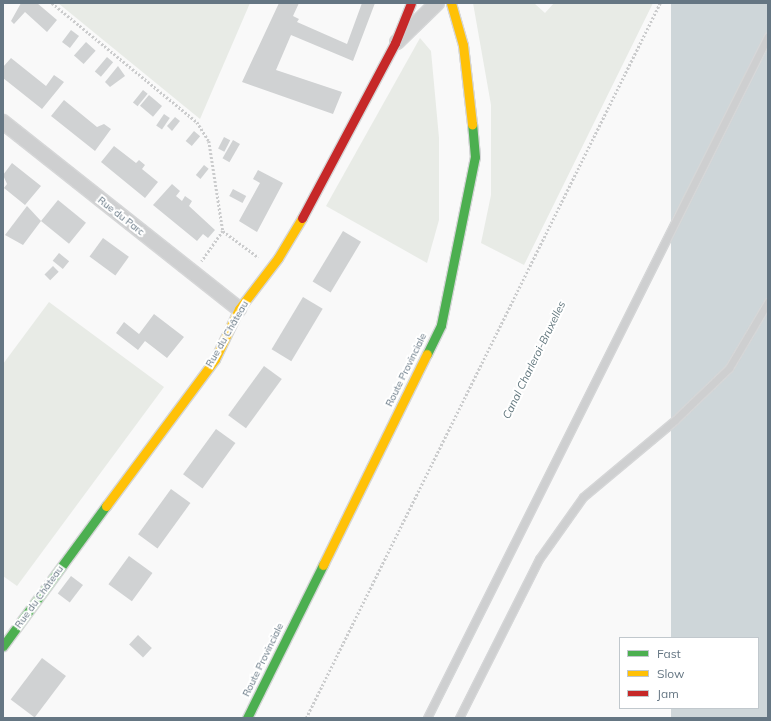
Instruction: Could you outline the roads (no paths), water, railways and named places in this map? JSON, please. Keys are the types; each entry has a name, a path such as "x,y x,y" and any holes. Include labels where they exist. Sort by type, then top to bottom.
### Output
{"street":[{"name":"Rue du Château","path":"3,646 215,359 239,310 272,266 316,195 395,43 411,3"},
{"name":"Rue du Château","path":"395,43 438,3"},
{"name":"Route Provinciale","path":"247,718 441,324 475,157 463,46 451,3"},
{"name":"Rue du Parc","path":"3,122 239,310"}],"lane":[{"path":"428,718 768,36"},
{"path":"459,718 539,559 583,497 675,420 729,368 768,302"}],"water":[{"path":"671,3 767,3 767,718 671,718 671,709 759,709 759,637 671,637"}],"water label":[{"name":"Canal Charleroi-Bruxelles","path":"534,360"}]}
